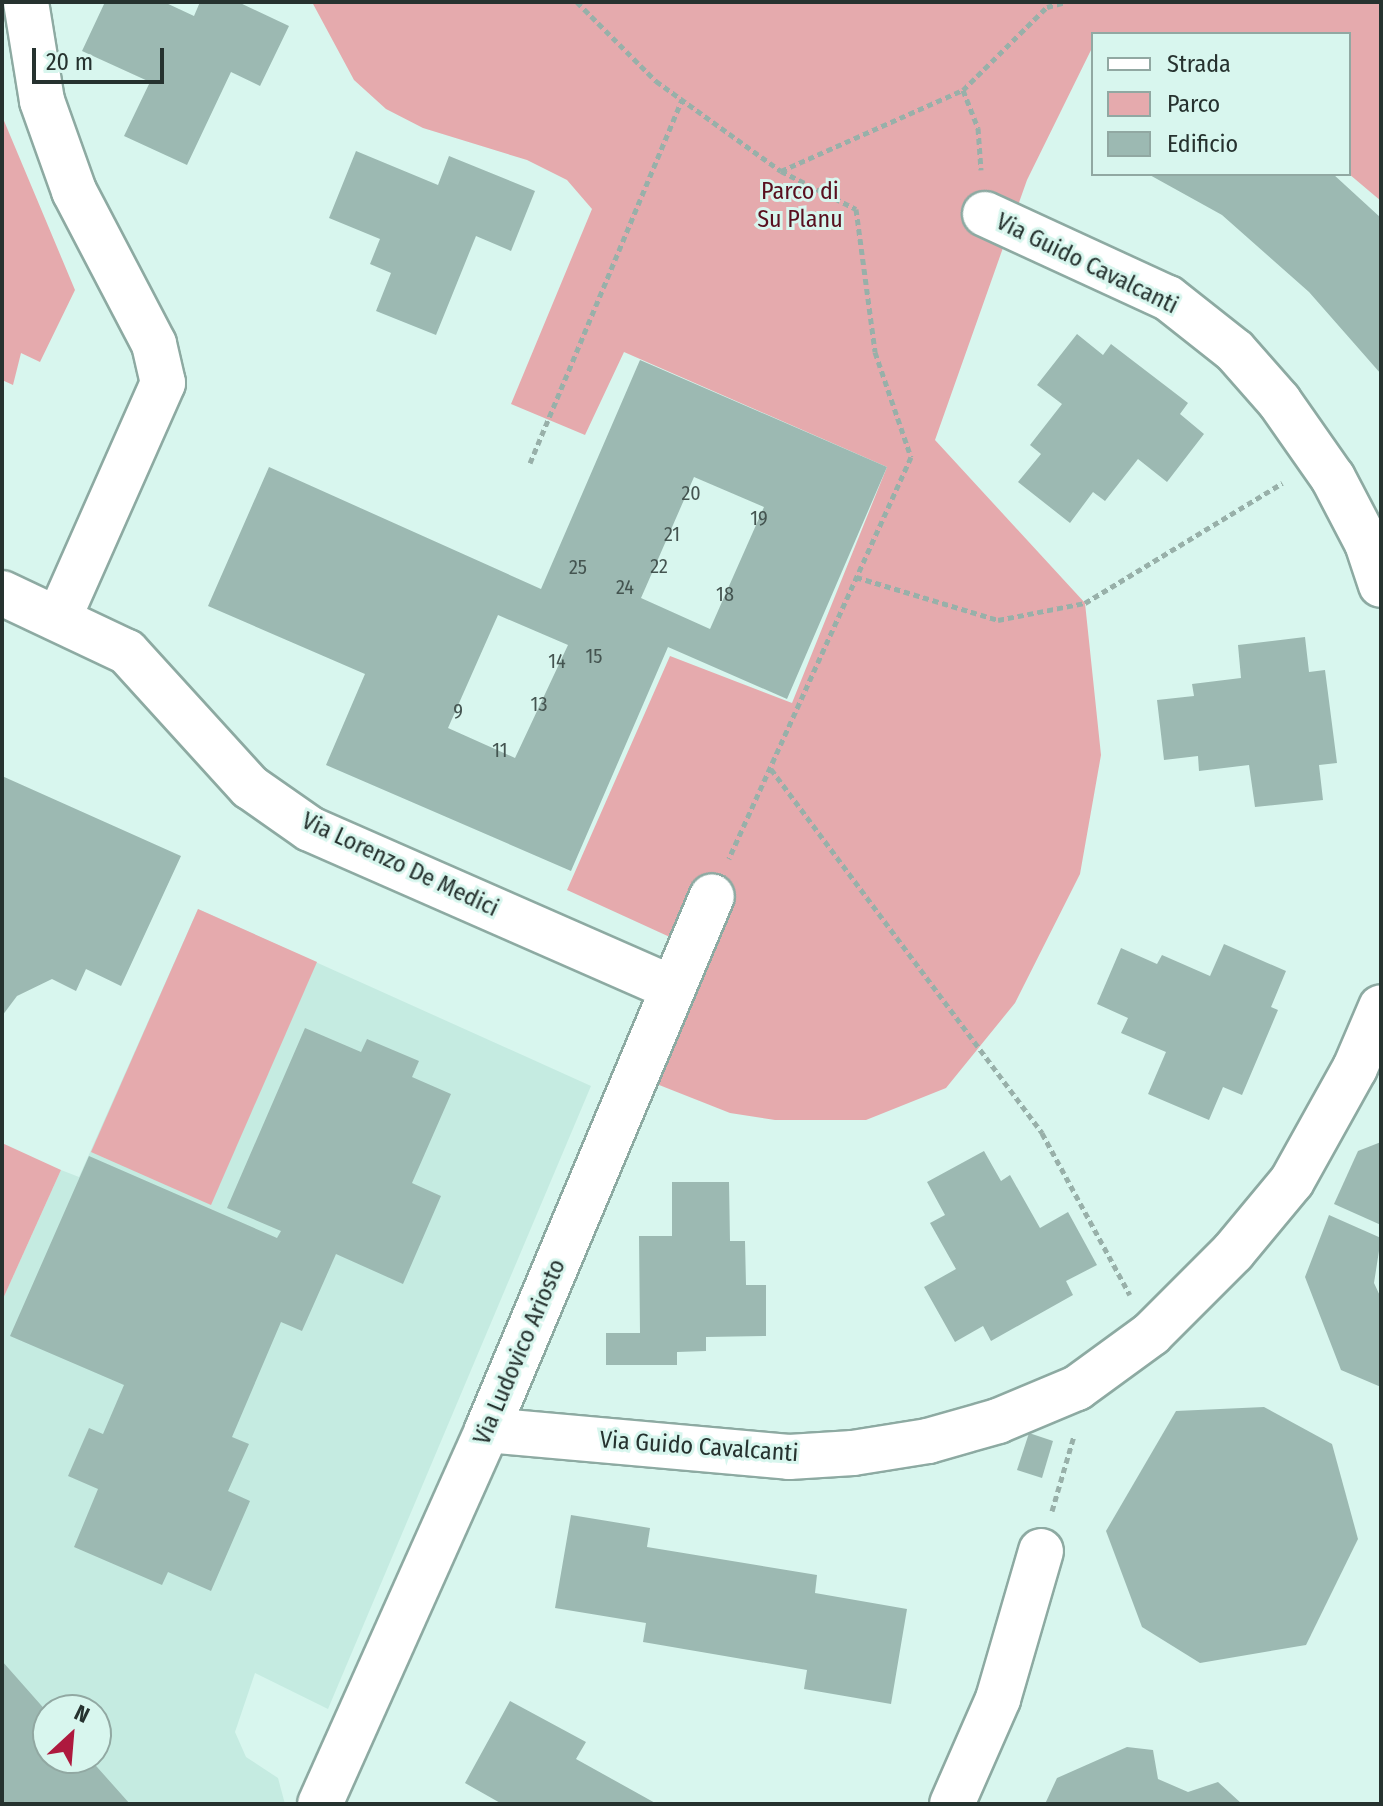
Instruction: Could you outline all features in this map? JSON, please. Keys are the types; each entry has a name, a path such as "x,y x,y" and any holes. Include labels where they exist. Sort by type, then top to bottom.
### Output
{"street":[{"path":"26,2 47,116 74,191 154,344 163,383 59,618"},
{"name":"Via Guido Cavalcanti","path":"985,214 1168,298 1235,351 1279,401 1320,460 1367,543 1381,585"},
{"name":"Via Lorenzo De Medici","path":"2,593 127,652 250,787 310,829 672,988"},
{"name":"Via Ludovico Ariosto","path":"320,1804 487,1430 712,896"},
{"name":"Via Guido Cavalcanti","path":"487,1430 789,1457 853,1453 928,1441 998,1421 1077,1388 1151,1334 1233,1252 1292,1181 1355,1068 1381,1007"},
{"path":"952,1804 998,1699 1041,1551"}],"path":[{"path":"577,2 656,81 781,171 856,209 875,352 911,457 712,896"},
{"path":"781,171 963,90 1047,7 1066,2"},
{"path":"963,90 978,128 985,214"},
{"path":"530,463 682,100"},
{"path":"856,577 998,620 1085,603 1320,460"},
{"path":"770,768 1042,1133 1151,1334"},
{"path":"1041,1551 1095,1375"}],"shaded area":[{"path":"198,909 591,1086 328,1709 255,1673 235,1732 246,1757 278,1778 285,1804 2,1804 2,1301 61,1170 79,1177"}],"green space":[{"name":"Parco di Su Planu","path":"312,2 1381,2 1381,201 1351,176 1351,32 1091,32 1091,50 1027,180 935,440 1085,603 1101,755 1080,874 1015,1003 946,1088 866,1120 775,1120 730,1113 649,1081 707,954 567,890 670,656 792,703 887,467 624,352 585,435 511,404 592,209 567,180 527,160 423,128 386,109 354,80"},
{"path":"2,116 75,290 40,362 21,353 13,385 2,380"},
{"path":"198,909 317,962 211,1205 91,1152"},
{"path":"2,1143 61,1170 2,1301"}],"building":[{"path":"105,2 164,2 194,16 200,2 238,2 289,26 260,86 231,72 187,165 124,136 150,82 82,51"},
{"path":"356,151 438,185 449,156 535,191 511,251 476,236 436,335 376,311 391,273 370,264 380,239 329,218"},
{"path":"1152,176 1335,176 1381,218 1381,374 1309,292 1222,215"},
{"path":"1077,334 1103,355 1111,344 1188,403 1180,414 1204,434 1167,482 1138,459 1105,501 1093,492 1070,523 1018,482 1041,454 1030,445 1062,404 1037,385"},
{"path":"640,360 887,467 787,699 668,647 571,871 326,765 365,674 208,606 269,467 541,589","holes":["694,477 764,507 710,629 641,598","498,615 568,645 515,758 448,728"]},
{"path":"1305,637 1309,672 1325,670 1337,763 1319,765 1323,800 1255,807 1249,765 1199,771 1198,756 1164,760 1157,700 1194,696 1192,684 1241,678 1238,645"},
{"path":"2,776 181,856 121,986 86,969 76,991 52,979 17,996 2,1016"},
{"path":"1224,944 1286,971 1271,1007 1278,1010 1242,1095 1223,1087 1209,1120 1148,1094 1166,1052 1121,1033 1128,1018 1097,1004 1121,948 1157,964 1162,955 1210,976"},
{"path":"305,1028 361,1052 367,1039 419,1061 412,1077 451,1094 412,1183 441,1196 403,1284 336,1254 302,1331 281,1322 232,1437 249,1444 228,1491 250,1501 211,1591 168,1572 162,1585 74,1547 98,1489 68,1476 89,1428 103,1434 124,1385 10,1336 89,1156 277,1238 281,1231 227,1208"},
{"path":"1381,1142 1381,1225 1334,1204 1358,1151"},
{"path":"984,1151 1001,1181 1010,1175 1040,1228 1068,1212 1097,1265 1066,1281 1073,1295 991,1341 983,1326 955,1342 924,1287 956,1269 930,1223 945,1215 927,1182"},
{"path":"672,1182 729,1182 730,1241 745,1241 746,1285 766,1285 766,1336 706,1337 706,1351 677,1352 677,1365 606,1365 606,1333 640,1333 639,1236 672,1236"},
{"path":"1329,1215 1381,1238 1374,1283 1381,1298 1381,1387 1341,1370 1305,1277"},
{"path":"1264,1407 1332,1444 1358,1539 1306,1645 1200,1663 1142,1627 1106,1531 1176,1411"},
{"path":"1029,1433 1053,1441 1042,1478 1017,1470"},
{"path":"571,1515 650,1528 647,1547 817,1575 815,1593 907,1609 891,1704 804,1689 807,1670 643,1642 646,1623 555,1608"},
{"path":"2,1661 32,1695 32,1774 103,1774 130,1804 2,1804"},
{"path":"510,1701 586,1742 576,1759 657,1804 502,1804 465,1783"},
{"path":"1127,1747 1153,1750 1158,1779 1188,1792 1218,1782 1242,1804 1045,1804 1057,1778"}]}
